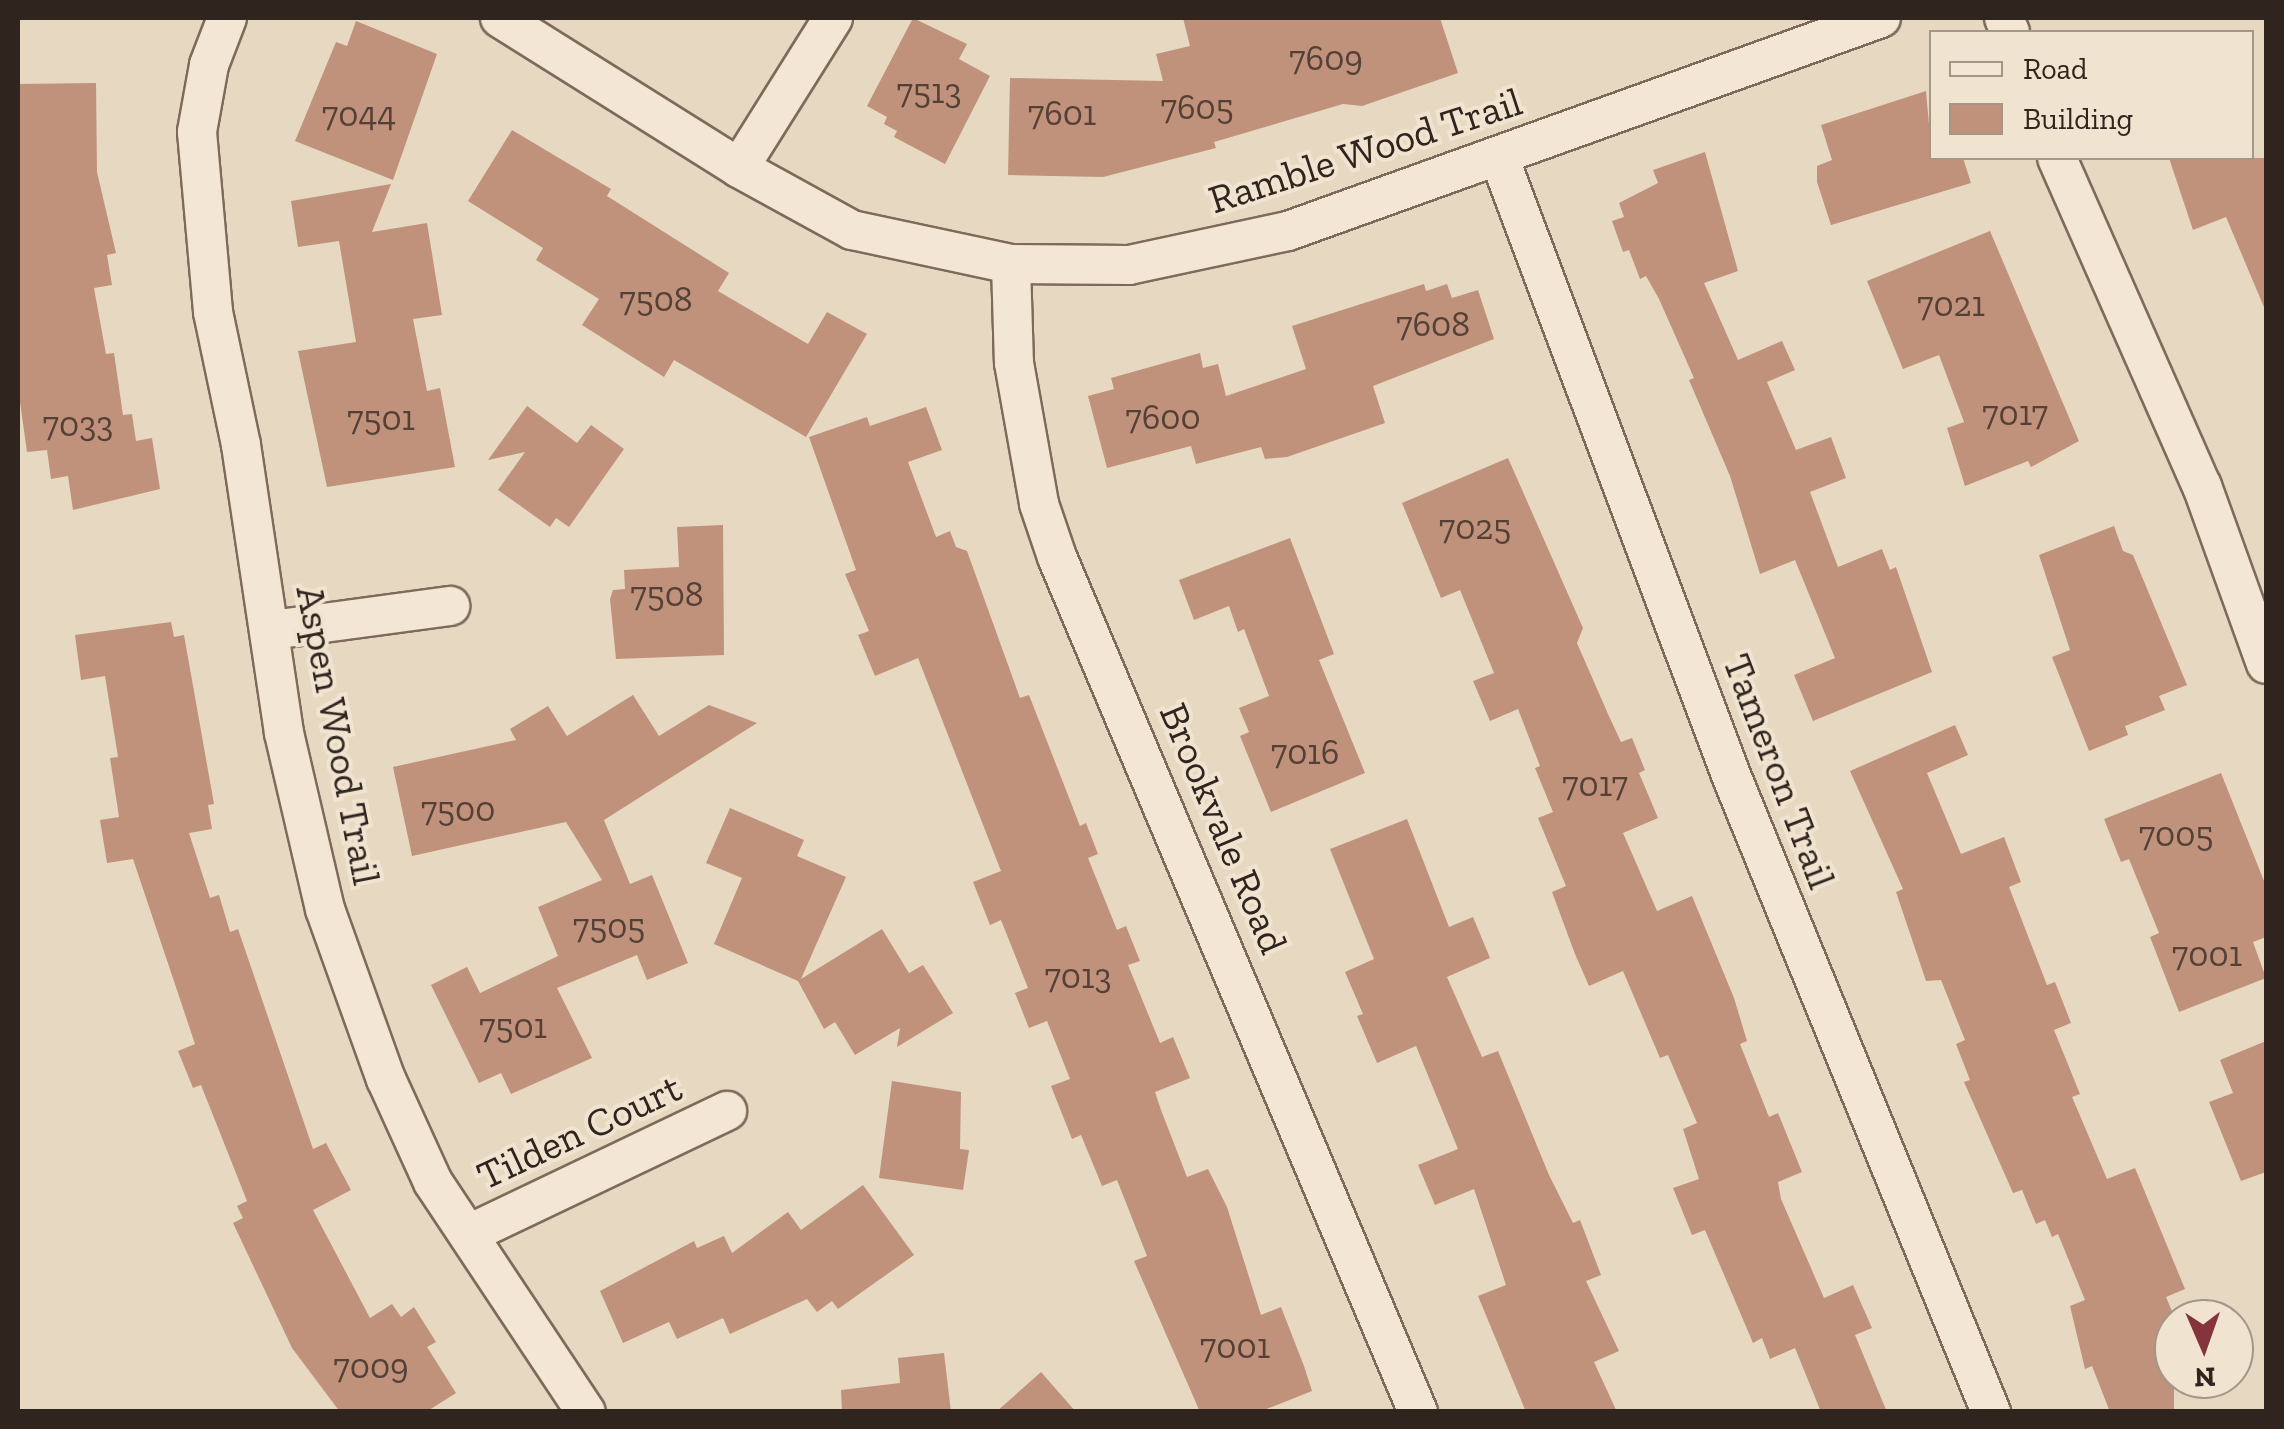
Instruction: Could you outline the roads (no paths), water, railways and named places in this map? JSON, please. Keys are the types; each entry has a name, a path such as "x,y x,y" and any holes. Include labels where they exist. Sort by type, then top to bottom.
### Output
{"street":[{"name":"Aspen Wood Trail","path":"227,18 208,64 197,132 213,312 272,630 284,732 325,909 386,1079 433,1182 586,1412"},
{"name":"Ramble Wood Trail","path":"500,18 739,168 852,230 1011,264 1130,265 1288,231 1880,18"},
{"path":"739,168 833,18"},
{"name":"Tameron Trail","path":"1499,157 1730,775 1991,1412"},
{"path":"2057,160 2202,486 2266,664"},
{"name":"Brookvale Road","path":"1011,264 1014,363 1039,504 1057,556 1418,1412"},
{"path":"272,630 450,606"},
{"name":"Tilden Court","path":"469,1234 727,1110"}]}
